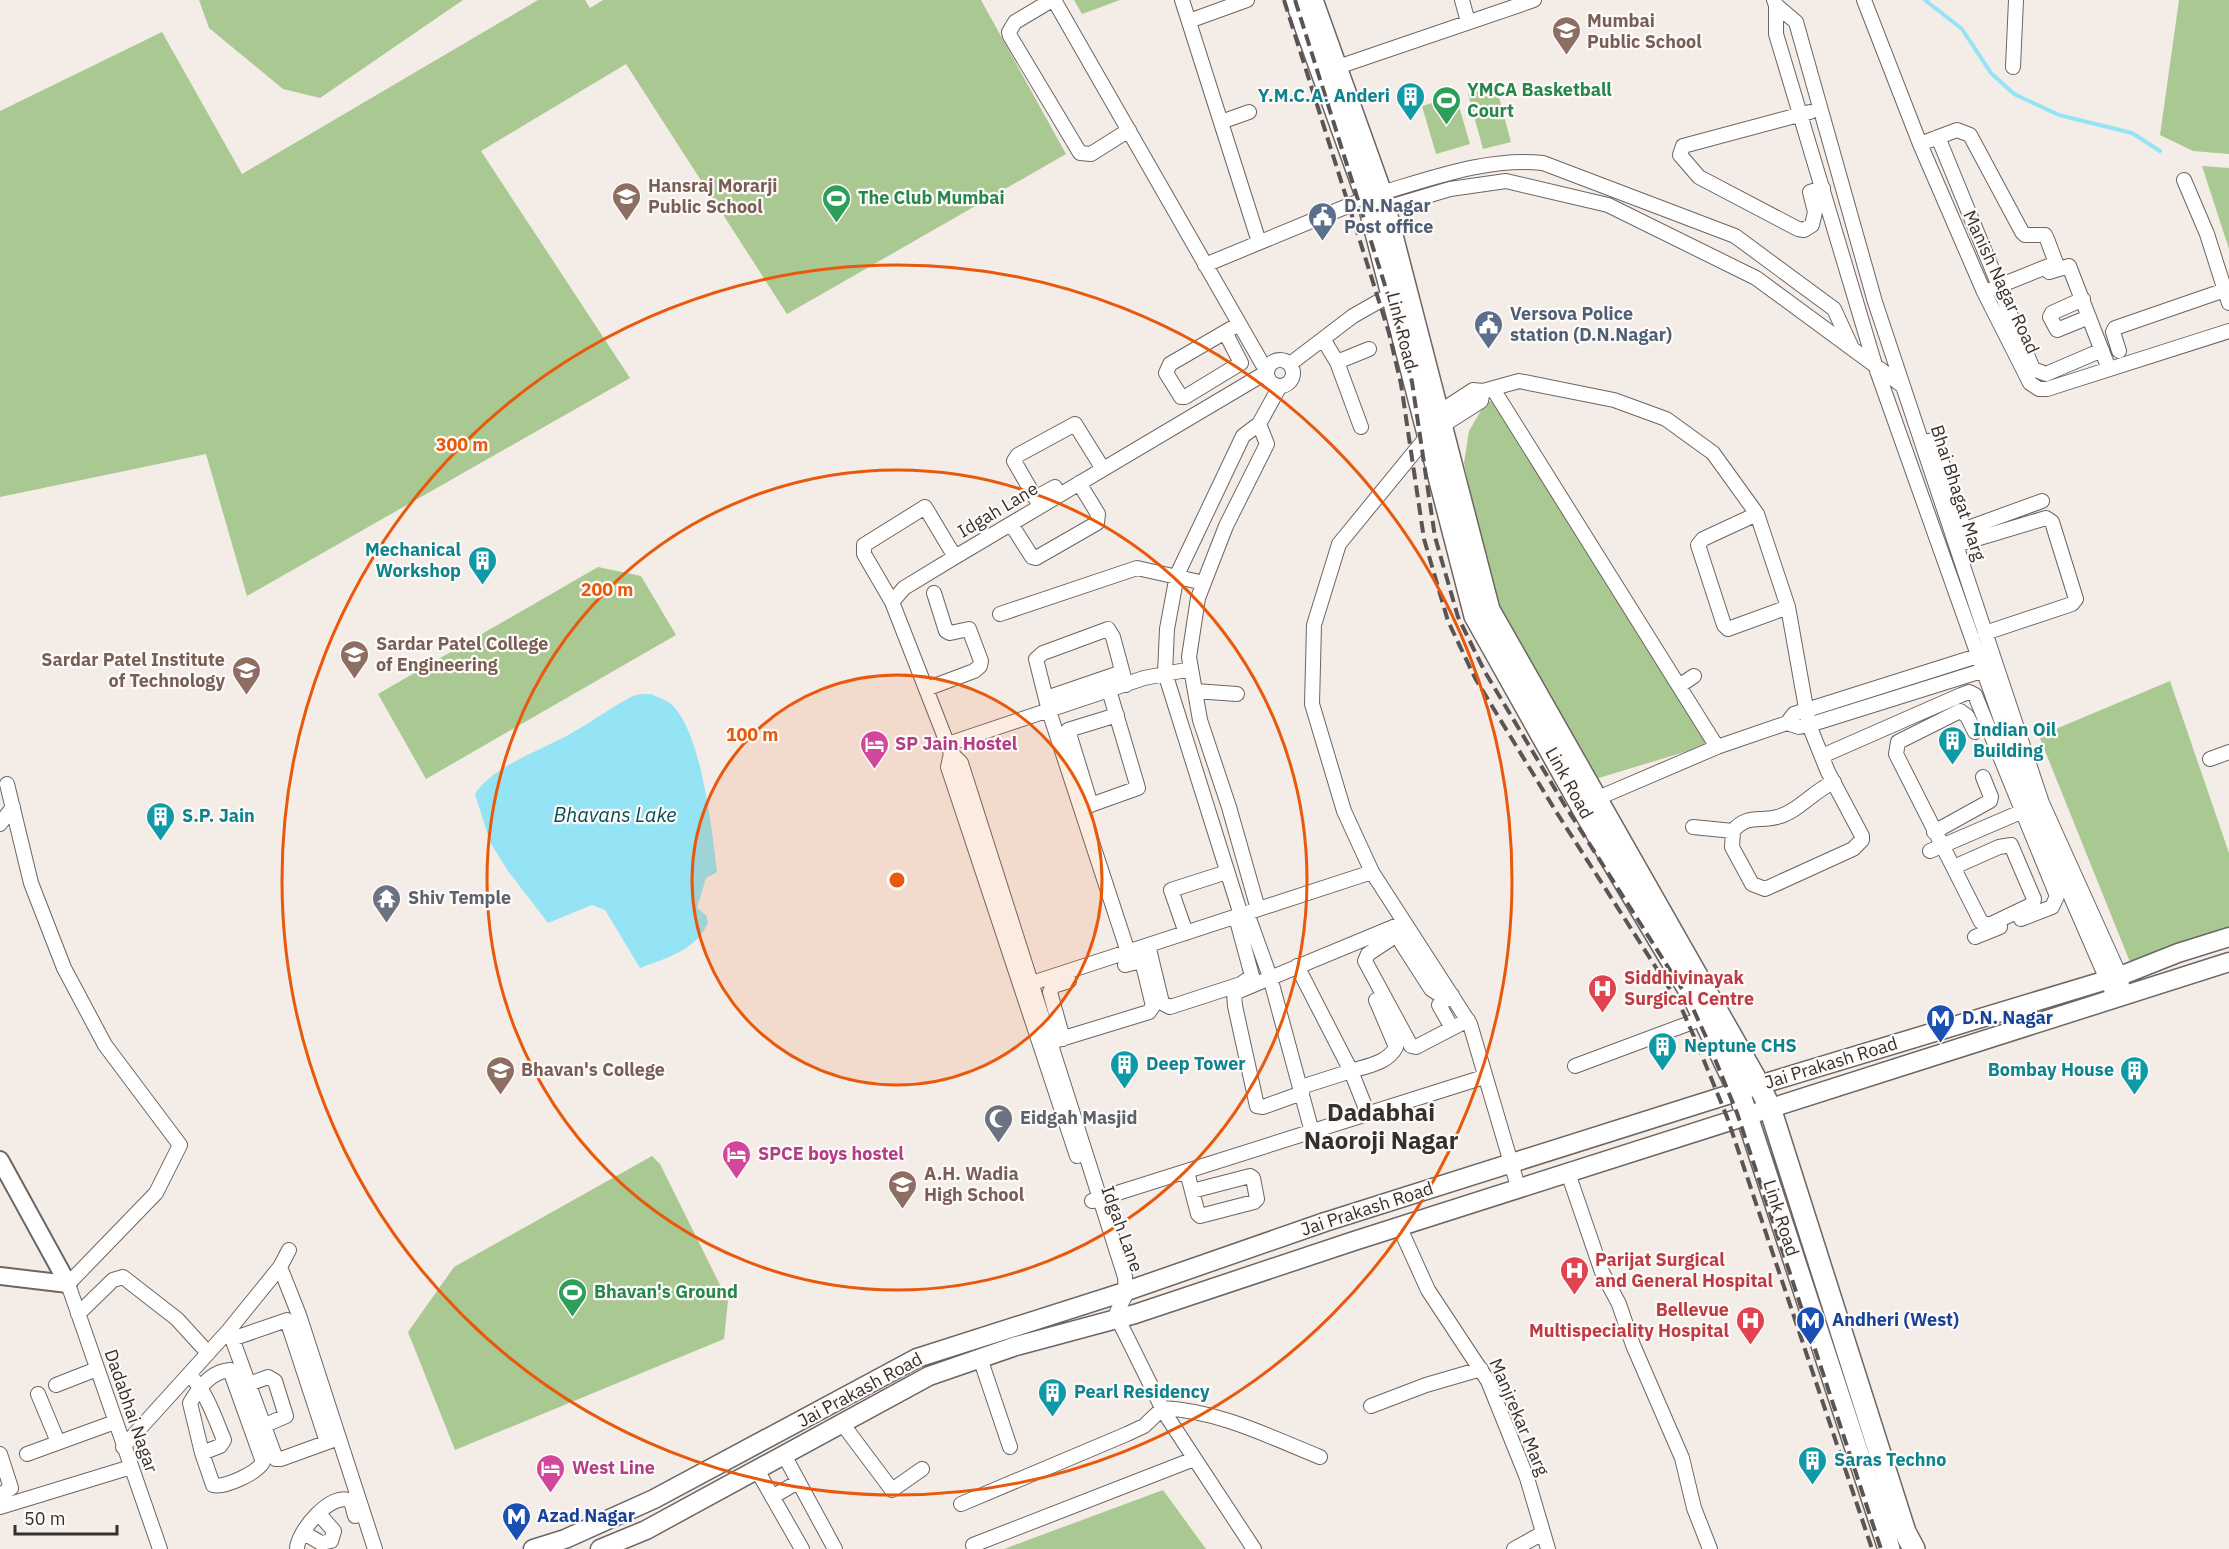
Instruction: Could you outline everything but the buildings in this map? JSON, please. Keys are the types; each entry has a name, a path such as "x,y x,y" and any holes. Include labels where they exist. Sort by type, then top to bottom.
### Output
{"main road":[{"path":"1296,0 1329,70"},
{"path":"1312,0 1329,70"},
{"name":"Link Road","path":"1329,70 1378,200 1434,423 1475,616 1589,802 1711,1015 1759,1085 1770,1108 1905,1532 1914,1549"},
{"name":"Jai Prakash Road","path":"533,1549 565,1539 654,1499 917,1358 1325,1222 1759,1085 2114,978 2178,953 2229,937"},
{"name":"Jai Prakash Road","path":"600,1549 646,1530 916,1382 980,1359 1118,1319 1399,1226 1519,1190 2229,962"},
{"name":"Link Road","path":"1711,1015 1748,1116 1888,1549"}],"street":[{"path":"1129,130 1091,154 1080,153 1010,36 1009,32 1015,22 1053,0 1129,130 1272,383 1280,386 1288,384 1293,377 1290,364"},
{"path":"1182,0 1260,242"},
{"path":"1189,21 1247,0"},
{"path":"1462,0 1468,22"},
{"path":"1329,70 1534,0"},
{"name":"Manish Nagar Road","path":"1864,0 1920,144 1985,295 2027,379 2034,387 2047,389 2229,330"},
{"path":"2013,67 2016,0"},
{"path":"1780,2 1776,34 1875,365 1958,596 1985,653 1808,717"},
{"name":"Bhai Bhagat Marg","path":"1780,2 1796,22 1872,292 1922,444 1944,479 1971,591 1985,633 1985,653 2032,807"},
{"path":"1820,109 1683,146 1680,155 1691,171 1700,177 1798,229 1809,228 1812,225 1815,212 1810,192 1823,188"},
{"path":"1221,122 1249,112"},
{"path":"1920,144 1957,130 1964,131 1974,138 2022,232 2025,235 2046,237 2056,260 2000,289"},
{"path":"1938,137 2033,369 2038,373 2046,374 2102,350"},
{"path":"1205,265 1260,242 1456,171 1521,161 1543,163 1735,236 1834,309 1852,348"},
{"path":"2119,351 2113,332 2115,328 2227,296 2207,234 2184,180"},
{"path":"1378,200 1506,181 1608,205 1756,278 1903,386"},
{"path":"1985,295 2067,264 2109,369"},
{"path":"1290,364 1353,316 1400,290"},
{"path":"1855,297 1872,292"},
{"path":"2083,300 2052,313 2050,317 2057,330 2089,317"},
{"path":"1225,332 1241,363 1181,397 1166,373 1167,366 1225,332 1239,324"},
{"path":"1323,339 1337,362 1361,427"},
{"path":"1337,362 1369,349"},
{"path":"1267,372 1274,361 1282,360 1290,364"},
{"name":"Idgah Lane","path":"1125,1288 1125,1277 1096,1200 973,822 948,766 950,748 892,602 904,588 1011,524 1038,502 1267,372"},
{"path":"1519,1190 1468,1020 1452,996 1418,958 1407,929 1372,872 1344,811 1312,704 1314,625 1339,544 1434,423 1473,390 1488,390 1519,381 1614,400 1666,419 1713,453 1757,514 1788,607 1808,717 1822,756 1862,836 1862,840 1853,849 1761,889 1752,884 1732,847 1733,831 1745,820 1776,818 1816,790 1834,782"},
{"path":"1280,386 1260,424 1243,436 1177,575 1167,629 1165,673 1225,865 1270,977 1312,1132"},
{"path":"1488,390 1717,747"},
{"path":"1055,487 1038,502 1014,461 1018,455 1076,424 1100,465"},
{"path":"1136,954 1162,1003 1170,1007 1241,984 1252,976 1243,854 1230,807 1200,720 1191,669 1191,647 1198,598 1226,526 1267,444 1260,424"},
{"path":"1011,524 1032,557 1035,558 1097,522 1099,517 1077,479"},
{"path":"1958,536 2042,501"},
{"path":"892,602 864,554 864,545 925,507 955,557"},
{"path":"1757,514 1703,539 1698,545 1724,625 1728,628 1788,607"},
{"path":"1958,536 2046,518 2052,522 2076,599 2072,604 1985,633"},
{"path":"1000,614 1137,568 1177,575 1204,583"},
{"path":"1958,596 1971,591"},
{"path":"926,689 974,670 980,666 981,661 969,629 950,633 946,631 934,593"},
{"path":"1057,1040 1149,1012 1153,1006 1086,806 1047,704 1036,659 1038,656 1108,629 1113,637 1124,678"},
{"path":"1589,802 1717,747 1787,723 1794,714 1808,717 1991,668"},
{"path":"950,748 1047,704 1124,678 1191,669"},
{"path":"1679,686 1694,676"},
{"path":"1047,704 1109,690 1124,678"},
{"path":"1086,806 1138,788 1109,690"},
{"path":"1195,691 1237,694"},
{"path":"1822,756 1969,692 1975,695 2100,945 2119,996"},
{"path":"1954,867 2011,844 2034,899 2033,904 1984,924 1954,867 1936,848 1934,832 1895,748 1904,738 1960,711 1968,716 1975,732"},
{"path":"1086,806 1068,730 1117,715"},
{"path":"2210,759 2229,752"},
{"path":"1934,832 1990,801 1991,797 1983,777"},
{"path":"7,784 31,883 64,968 105,1045 180,1145 156,1193 68,1284"},
{"path":"0,824 13,807"},
{"path":"1208,815 1230,807"},
{"path":"1936,848 2032,807"},
{"path":"1975,937 2052,907 2055,902 2057,896 2032,807"},
{"path":"1693,827 1733,831"},
{"path":"1186,933 1172,890 1243,854"},
{"path":"1026,985 1136,954 1186,933 1372,872"},
{"path":"1350,946 1395,1039 1396,1047 1393,1053 1380,1062 1301,1090 1263,1107 1257,1106 1234,993 1240,988 1350,946 1407,929"},
{"path":"1407,929 1368,954 1365,964 1413,1047 1468,1020"},
{"path":"1297,966 1351,1071 1368,1114"},
{"path":"1046,1003 1053,986 1070,980"},
{"name":"Idgah Lane","path":"1026,985 1046,1003 1057,1040 1050,1058"},
{"path":"1452,996 1445,1015 1452,1028"},
{"path":"1575,1066 1711,1015"},
{"path":"1096,1200 1484,1077"},
{"path":"0,1160 68,1284"},
{"path":"1187,1172 1192,1191 1200,1216 1254,1202 1257,1196 1253,1178 1250,1176 1192,1191"},
{"path":"1568,1173 1602,1272 1619,1304 1633,1346 1682,1458 1694,1508 1710,1549"},
{"name":"Manjrekar Marg","path":"1399,1226 1428,1290 1488,1381 1527,1478 1548,1549"},
{"path":"123,1448 208,1353 231,1334 280,1267 289,1250"},
{"path":"280,1267 293,1318 333,1440 375,1549"},
{"path":"0,1276 68,1284"},
{"path":"78,1314 114,1280 123,1277 177,1319 208,1353"},
{"name":"Dadabhai Nagar","path":"68,1284 123,1448 160,1549"},
{"path":"1125,1288 1117,1312 1118,1319 1162,1408 1194,1459 1214,1484 1254,1549"},
{"path":"231,1334 293,1318"},
{"path":"231,1334 276,1459 333,1440"},
{"path":"980,1359 1010,1447"},
{"path":"56,1385 97,1369"},
{"path":"1371,1406 1426,1384 1481,1369"},
{"path":"230,1370 263,1462 259,1469 218,1487 211,1482 202,1453 190,1407 200,1386 230,1370"},
{"path":"189,1374 200,1386 224,1440 217,1448 202,1453"},
{"path":"249,1384 268,1377 275,1381 286,1416 263,1426"},
{"path":"38,1394 57,1442"},
{"path":"1162,1408 1213,1415 1236,1425 1262,1431 1320,1457"},
{"path":"961,1504 1127,1434 1149,1422 1162,1408"},
{"path":"27,1454 114,1422"},
{"path":"842,1422 892,1490 922,1469"},
{"path":"0,1454 11,1488 0,1495"},
{"path":"783,1455 835,1549"},
{"path":"973,1545 1194,1459"},
{"path":"0,1507 131,1467"},
{"path":"757,1470 802,1549"},
{"path":"772,1497 798,1482"},
{"path":"297,1549 304,1533 318,1514 328,1503 339,1498 351,1501 366,1549"},
{"path":"304,1533 321,1543 330,1541 334,1531 318,1514"},
{"path":"1514,1549 1543,1533"}],"green space":[{"path":"199,0 463,0 320,98 283,89 209,28"},
{"path":"538,0 585,0 590,8 603,0 981,0 1066,154 787,314 626,64 481,151 630,378 247,596 206,454 0,497 0,111 162,32 242,174"},
{"path":"1074,0 1120,0 1082,14"},
{"path":"2179,0 2229,0 2229,154 2193,151 2160,135"},
{"path":"1496,86 1511,142 1483,149 1468,94"},
{"name":"YMCA Basketball Court","path":"1456,96 1470,144 1436,154 1422,106"},
{"path":"2202,166 2229,168 2229,249"},
{"path":"1493,401 1711,744 1592,780 1494,602 1464,463 1469,431 1486,402"},
{"path":"598,567 641,576 676,635 426,779 378,694"},
{"path":"2170,681 2229,853 2229,927 2130,962 2039,736"},
{"name":"Bhavan's Ground","path":"652,1156 660,1164 728,1301 724,1339 455,1450 408,1332 454,1267"},
{"path":"1163,1490 1206,1549 1004,1549"}],"water":[{"name":"Bhavans Lake","path":"651,694 671,704 682,718 691,736 704,783 717,872 706,878 697,908 706,915 708,923 702,933 688,947 670,957 640,968 605,910 592,905 548,923 508,871 490,842 475,794 494,774 522,758 565,737 633,696"}],"waterway":[{"path":"1925,0 1962,29 1991,73 2014,94 2059,115 2132,133 2160,151"}],"railway":[{"path":"1284,0 1389,333 1401,384 1424,539 1448,621 1475,678 1555,810 1680,1005 1727,1117 1872,1549"},
{"path":"1295,0 1399,330 1412,382 1435,537 1458,617 1485,672 1564,804 1689,1000 1706,1037 1737,1113 1881,1549"}],"place":[{"name":"Mumbai Public School","path":"1566,56"},
{"name":"Y.M.C.A. Anderi","path":"1411,122"},
{"name":"YMCA Basketball Court","path":"1446,126"},
{"name":"Hansraj Morarji Public School","path":"627,222"},
{"name":"The Club Mumbai","path":"837,224"},
{"name":"D.N.Nagar Post office","path":"1323,242"},
{"name":"Versova Police station (D.N.Nagar)","path":"1489,350"},
{"name":"Mechanical Workshop","path":"482,586"},
{"name":"Sardar Patel College of Engineering","path":"355,680"},
{"name":"Sardar Patel Institute of Technology","path":"246,696"},
{"name":"Indian Oil Building","path":"1952,766"},
{"name":"SP Jain Hostel","path":"874,770"},
{"name":"S.P. Jain","path":"161,842"},
{"name":"Shiv Temple","path":"387,924"},
{"name":"Siddhivinayak Surgical Centre","path":"1603,1014"},
{"name":"D.N. Nagar","path":"1941,1044"},
{"name":"Neptune CHS","path":"1663,1072"},
{"name":"Deep Tower","path":"1125,1090"},
{"name":"Bhavan's College","path":"500,1096"},
{"name":"Bombay House","path":"2135,1096"},
{"name":"Eidgah Masjid","path":"999,1144"},
{"name":"SPCE boys hostel","path":"737,1180"},
{"name":"A.H. Wadia High School","path":"903,1210"},
{"name":"Parijat Surgical and General Hospital","path":"1574,1296"},
{"name":"Bhavan's Ground","path":"573,1318"},
{"name":"Bellevue Multispeciality Hospital","path":"1750,1346"},
{"name":"Andheri (West)","path":"1811,1346"},
{"name":"Pearl Residency","path":"1053,1418"},
{"name":"Saras Techno","path":"1813,1486"},
{"name":"West Line","path":"551,1494"},
{"name":"Azad Nagar","path":"516,1542"}],"district":[{"name":"Dadabhai Naoroji Nagar","path":"1381,1127"}]}
